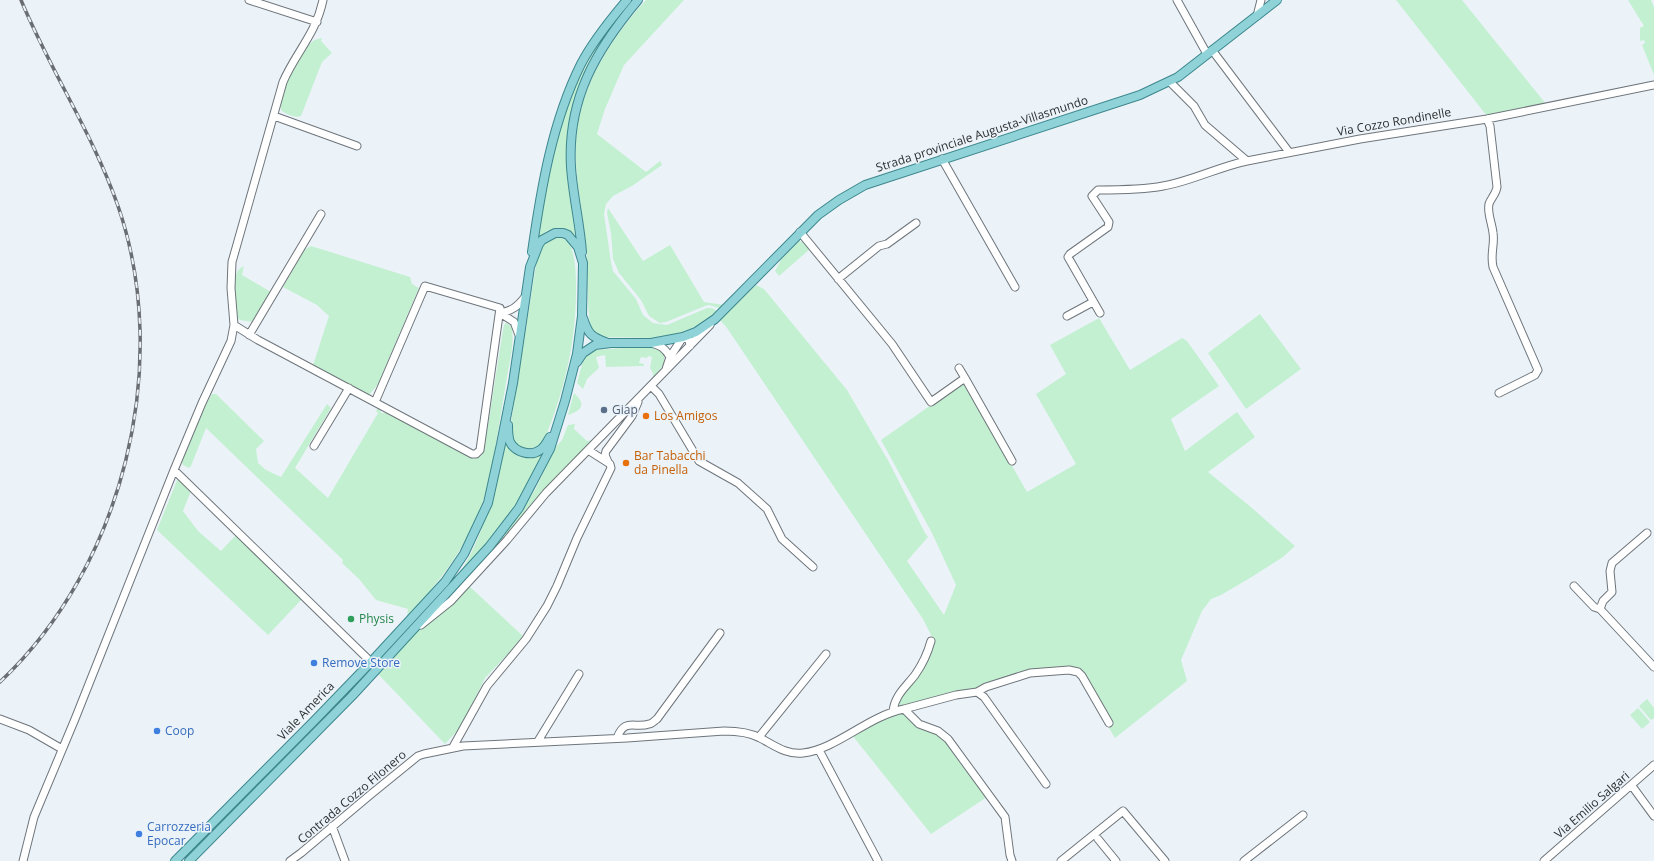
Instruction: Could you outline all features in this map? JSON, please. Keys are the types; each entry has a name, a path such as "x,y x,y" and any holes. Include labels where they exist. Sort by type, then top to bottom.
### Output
{"main road":[{"path":"627,0 592,46 581,64 561,111 550,153 530,266 507,415 509,441 513,447 525,453 531,454 541,450 558,424 575,366 582,316 583,263 581,236 571,166 572,132 581,90 597,55 607,39 638,0"},
{"name":"Strada provinciale Augusta-Villasmundo","path":"611,343 651,342 682,337 696,332 715,319 800,232 839,200 865,185 1140,95 1170,82 1277,0"},
{"path":"530,266 539,244 548,235 555,233 563,233 573,240 578,247 583,263"},
{"path":"582,316 590,335 611,343"},
{"path":"575,366 584,353 590,348 595,345 611,343"},
{"name":"Viale America","path":"175,861 314,721 445,582 464,554 488,503 507,415"},
{"name":"Viale America","path":"189,861 348,700 490,547 526,495 544,461 558,424"}],"street":[{"path":"249,0 317,22"},
{"path":"23,861 34,817 174,470 202,403 231,342 234,326 231,288 232,262 283,82 288,71 312,34 323,0"},
{"path":"1177,0 1210,52 1289,152"},
{"path":"1256,16 1260,0"},
{"path":"1170,82 1194,106 1205,124 1247,161"},
{"name":"Via Cozzo Rondinelle","path":"1093,302 1068,257 1070,254 1108,228 1109,222 1092,196 1098,190 1141,189 1164,186 1187,180 1228,165 1289,152 1360,138 1487,119 1654,85"},
{"path":"274,116 357,146"},
{"path":"1487,119 1490,126 1496,187 1495,195 1489,205 1493,234 1491,260 1492,267 1538,370 1535,375 1500,393"},
{"path":"942,160 1015,287"},
{"path":"249,335 321,214"},
{"path":"838,279 879,246 887,244 916,223"},
{"path":"800,232 892,344 931,402 965,378"},
{"path":"234,326 249,335 472,454 476,454 480,450 500,308 425,286 375,402"},
{"path":"500,313 518,306 525,297"},
{"path":"1066,316 1093,302 1100,313"},
{"path":"500,313 514,322 519,336"},
{"path":"411,632 451,601 507,540 546,493 652,386 715,319"},
{"path":"665,372 670,356 682,337 689,340 690,346"},
{"path":"651,342 663,347 670,356"},
{"path":"959,368 1012,461"},
{"path":"652,386 699,461 738,483 754,499 767,509 782,539 812,567"},
{"path":"314,446 349,388"},
{"path":"453,747 487,686 526,638 555,590 577,538 611,468 606,459 606,451 632,416 640,397"},
{"path":"588,450 610,464"},
{"path":"174,470 371,662"},
{"path":"1600,609 1603,602 1612,592 1610,571 1612,563 1647,533"},
{"path":"1574,586 1594,607 1600,609 1654,667"},
{"path":"617,738 623,727 634,724 649,724 657,718 720,633"},
{"path":"931,641 926,655 916,674 894,701 893,711 904,710 956,695 977,692 986,687 1024,674 1052,671 1075,671 1082,676 1109,723"},
{"path":"759,737 826,654"},
{"path":"538,741 578,674"},
{"path":"977,692 984,697 1046,784"},
{"path":"904,710 919,724 938,731 948,740 1005,817 1012,861"},
{"name":"Contrada Cozzo Filonero","path":"290,861 418,756 453,747 538,741 739,731 759,737 785,752 802,753 820,750 893,711"},
{"path":"0,719 29,730 62,749"},
{"path":"820,750 878,861"},
{"name":"Via Emilio Salgari","path":"1544,861 1632,786 1654,765"},
{"path":"1632,786 1654,816"},
{"path":"1061,861 1123,811 1165,861"},
{"path":"1244,861 1303,815"},
{"path":"332,826 345,861"},
{"path":"1098,839 1116,861"}],"green space":[{"path":"646,0 684,0 624,65 605,109 597,134 646,172 660,161 662,165 632,186 613,196 606,204 604,214 613,271 636,299 643,315 653,323 667,325 707,308 712,308 717,311 697,326 668,336 653,338 601,337 592,330 590,326 586,246 578,189 576,162 576,139 579,116 594,74 605,54 617,35"},
{"path":"1396,0 1462,0 1546,104 1487,116"},
{"path":"1628,0 1651,0 1654,7 1654,75 1642,45 1645,43 1644,40 1640,41 1640,28 1644,26"},
{"path":"322,38 321,41 332,53 322,62 301,116 296,117 289,115 282,111 281,105 282,96 290,74 308,46 314,40"},
{"path":"601,40 602,41 583,75 576,94 570,123 577,235 555,229 547,231 538,237 548,173 562,121 583,71"},
{"path":"608,208 643,261 670,245 704,302 724,305 719,308 709,305 705,306 660,323 649,316 641,300 619,273 613,259 611,233 607,213"},
{"path":"552,237 560,237 569,242 573,254 576,284 574,329 568,367 551,423 544,441 536,447 528,450 520,448 513,441 511,434 511,422 538,253 541,245"},
{"path":"799,241 805,243 810,249 779,276 775,271 782,258"},
{"path":"311,246 410,277 412,284 419,288 378,384 369,395 313,365 329,316 317,305 283,287 304,250"},
{"path":"244,266 242,275 271,292 253,322 240,320 237,318 236,312 234,282 239,269"},
{"path":"756,285 764,289 847,390 889,462 928,537 907,561 944,615 956,585 932,533 881,440 964,382 1027,492 1076,464 1036,394 1066,374 1050,345 1099,318 1130,370 1182,338 1187,341 1219,386 1171,419 1185,451 1237,412 1255,437 1208,472 1295,546 1283,557 1250,578 1221,595 1211,599 1202,611 1181,660 1187,681 1115,738 1109,728 1112,724 1085,675 1076,668 1045,668 1025,671 973,689 896,708 896,701 933,639 923,619 727,328 720,320"},
{"path":"1260,314 1301,369 1246,409 1208,353"},
{"path":"506,323 511,326 512,332 513,339 511,354 487,488 481,506 474,524 455,558 432,589 407,617 408,609 376,600 359,579 342,563 343,560 206,428 191,466 189,468 183,465 182,462 204,408 212,394 216,394 264,441 256,449 258,463 266,470 281,477 327,404 331,408 295,468 328,498 378,413 376,411 378,408 380,409 381,413 388,413 474,459 481,456 484,450 503,330"},
{"path":"653,348 661,351 664,355 664,364 653,378 653,373 650,368 652,357 641,357 639,363 644,364 644,366 606,367 605,355 596,357 599,368 587,379 583,389 577,383 584,357 595,350"},
{"path":"574,393 580,400 581,406 580,409 568,415"},
{"path":"575,424 574,429 587,441 593,440 540,495 507,537 451,599 441,605 488,554 513,522 535,490 555,448 562,440 568,425"},
{"path":"506,445 516,455 529,457 540,455 542,458 507,519 497,533 461,571 483,526 504,446"},
{"path":"178,478 191,491 183,511 198,531 221,551 236,535 302,599 268,635 157,530"},
{"path":"469,586 524,637 485,678 463,723 445,744 378,674 408,640"},
{"path":"1647,699 1654,708 1654,718 1651,720 1639,706"},
{"path":"1638,708 1650,722 1642,729 1630,715"},
{"path":"899,713 904,714 946,740 987,797 931,834 852,735 880,720"}],"railway":[{"path":"0,682 43,635 78,581 106,523 126,460 137,396 140,331 134,267 118,206 96,153 32,26 21,0"}],"place":[{"name":"Giap","path":"604,410"},
{"name":"Los Amigos","path":"646,416"},
{"name":"Bar Tabacchi da Pinella","path":"626,463"},
{"name":"Physis","path":"351,619"},
{"name":"Remove Store","path":"314,663"},
{"name":"Coop","path":"157,731"},
{"name":"Carrozzeria Epocar","path":"139,834"}]}
